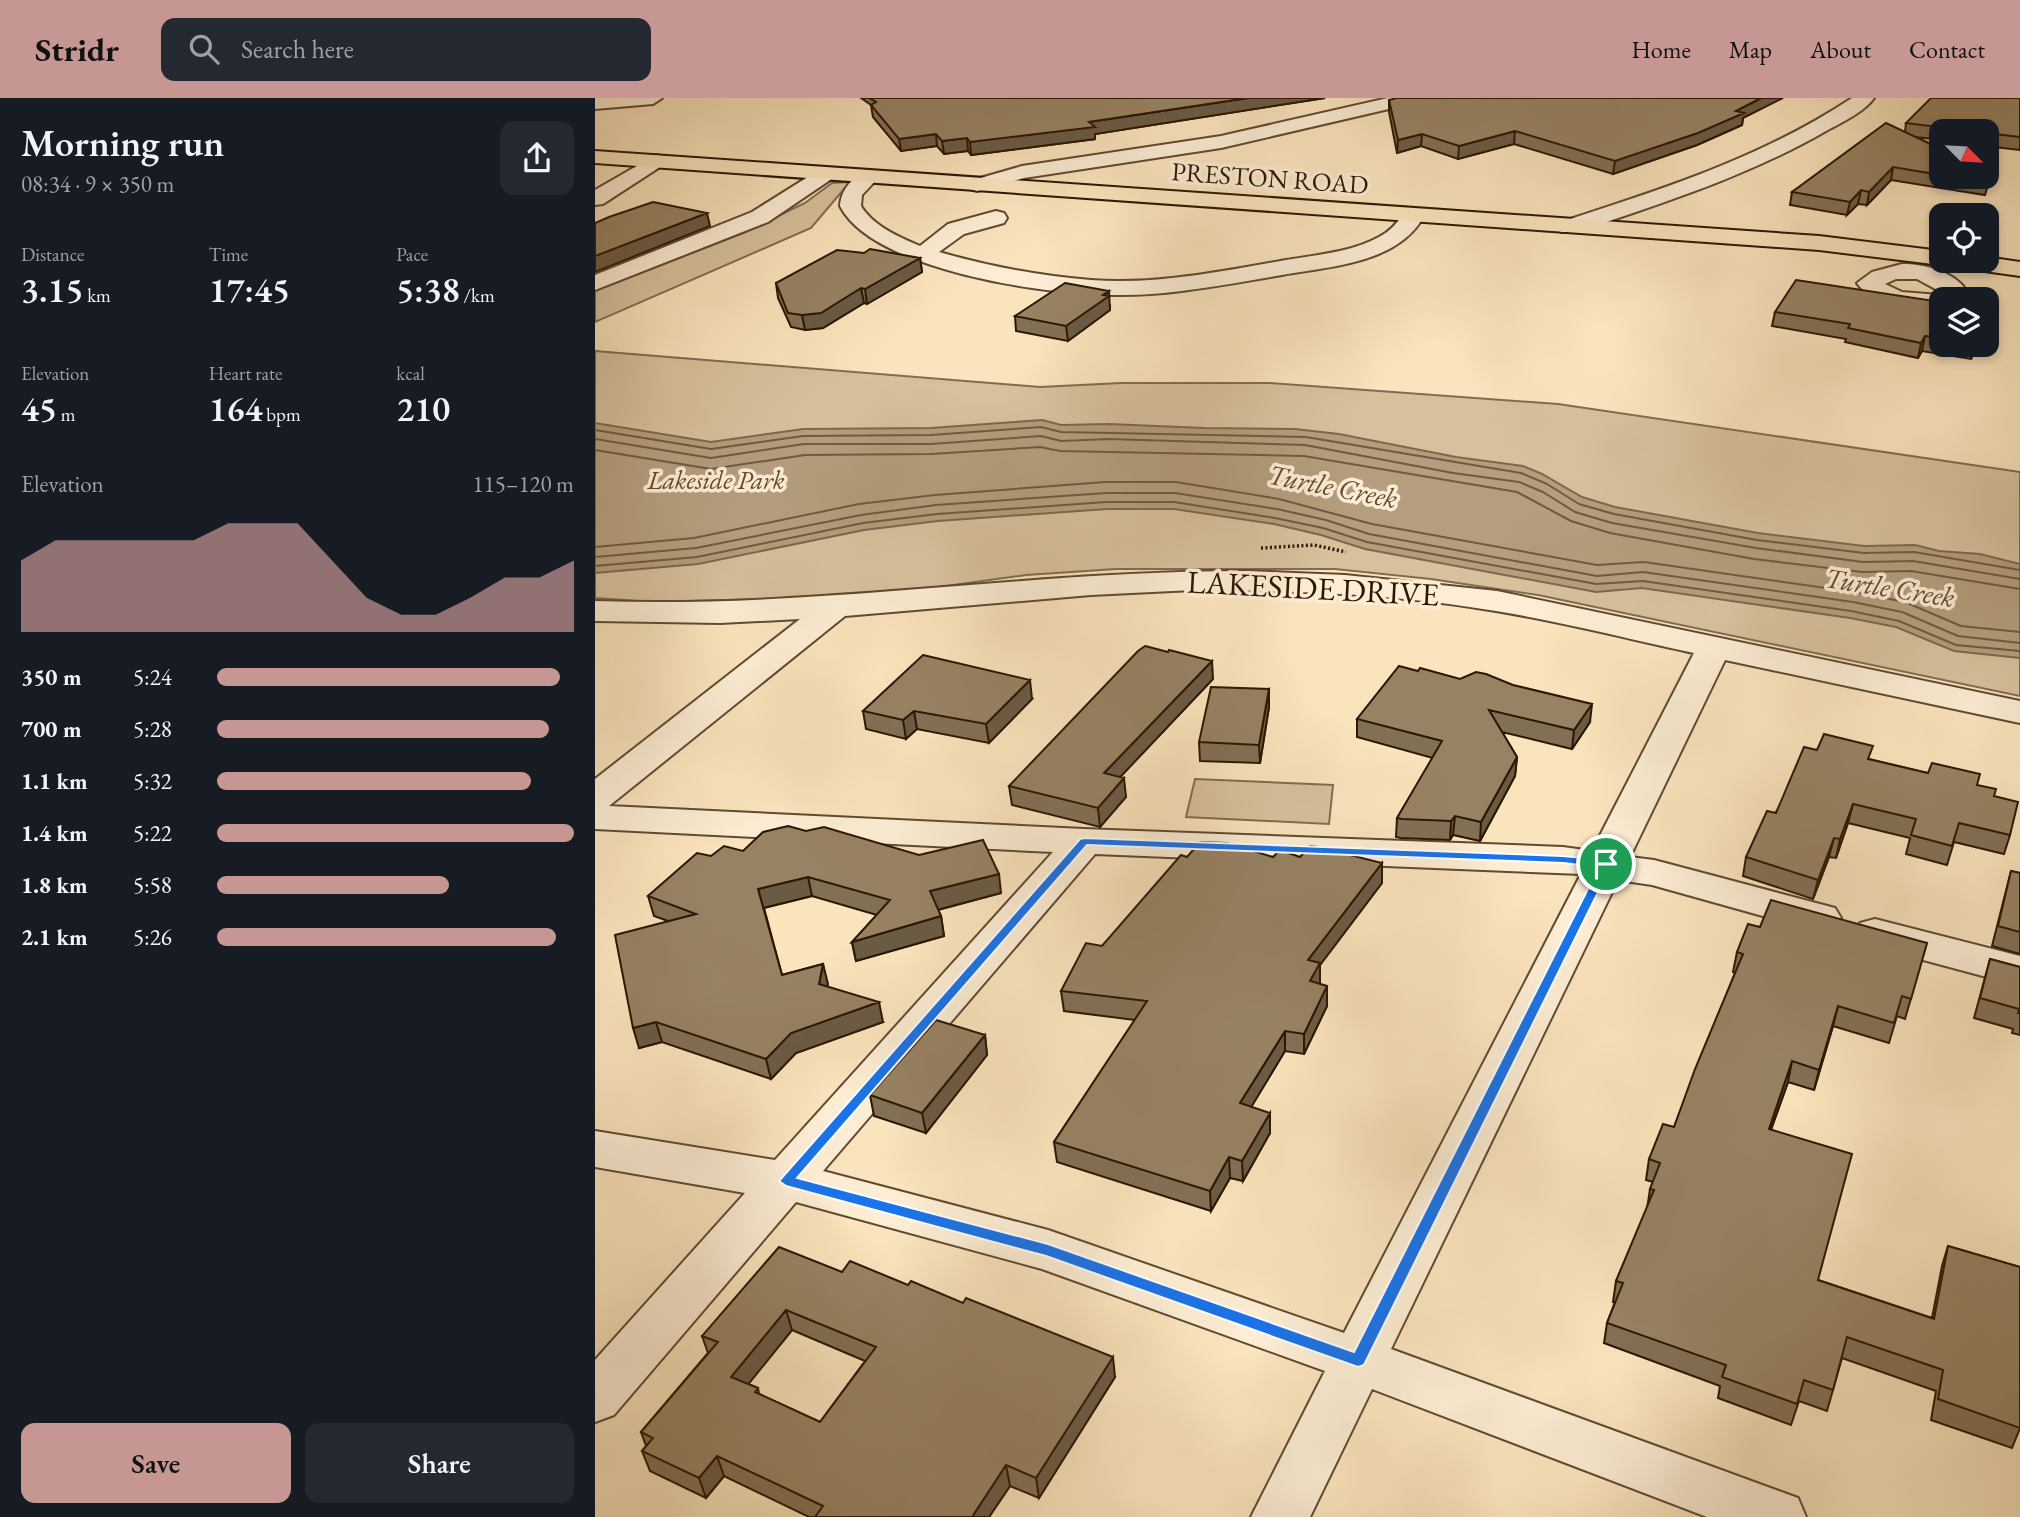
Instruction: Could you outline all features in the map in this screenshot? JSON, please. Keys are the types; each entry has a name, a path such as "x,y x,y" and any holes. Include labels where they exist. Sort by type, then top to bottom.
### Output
{"main road":[{"name":"PRESTON ROAD","path":"595,157 1819,243 1925,261"},
{"path":"1999,266 2020,269"}],"street":[{"path":"595,103 653,98"},
{"path":"977,185 1022,172 1221,142 1412,98"},
{"path":"1569,227 1737,169 1784,147 1865,98"},
{"path":"595,199 656,161"},
{"path":"595,283 759,217 826,174"},
{"path":"869,177 851,197 850,206 855,216 886,238 923,255 985,269 1092,287 1183,283 1329,260 1380,246 1405,232 1413,216"},
{"path":"923,255 943,234 958,227 996,218"},
{"path":"1929,302 1914,302 1881,295 1869,283 1884,273 1925,261 1950,287"},
{"name":"LAKESIDE DRIVE","path":"595,611 655,615 833,609 1091,585 1188,580 1272,580 1421,590 1497,600 2020,712"},
{"path":"595,798 833,609"},
{"path":"1280,1517 1715,646"},
{"path":"595,817 1084,841 1563,859 1654,873 2020,971"},
{"path":"595,1398 1084,841"},
{"path":"595,1149 786,1181 1048,1250 1358,1360 1777,1517"}],"green space":[{"path":"850,182 811,228 595,322 595,291 743,233 805,203 832,183"},
{"name":"Lakeside Park","path":"595,351 1040,387 1121,383 1269,383 1558,404 2020,472 2020,696 1538,595 1431,579 1335,569 1116,569 1026,575 925,589 801,598 653,602 595,598"},
{"path":"1195,779 1333,785 1329,824 1186,817"}],"water":[{"name":"Turtle Creek","path":"1042,420 1061,425 1295,429 1339,434 1456,457 1523,466 1582,497 1615,507 1758,533 1864,546 1915,545 1939,551 1980,554 2020,564 2020,658 1954,651 1896,627 1850,618 1642,588 1596,592 1365,549 1274,524 1174,509 1107,509 938,521 864,530 698,564 595,573 595,423 711,442 803,429 931,428"}],"building":[{"path":"1248,98 1089,122 1095,127 970,142 967,138 942,141 936,134 899,139 871,105 876,102 871,99"},
{"path":"1761,98 1736,111 1744,113 1698,133 1615,161 1515,131 1459,146 1422,134 1398,140 1389,100"},
{"path":"1931,98 2020,98 2020,137 1999,135 1999,119 1929,119 1929,126 1906,123"},
{"path":"1886,123 1929,143 1929,173 1893,167 1869,192 1861,190 1850,202 1792,192"},
{"path":"653,202 707,213 595,256 595,223"},
{"path":"870,249 920,258 865,289 861,288 821,313 788,313 776,283 837,250 864,253"},
{"path":"1796,280 1929,300 1929,336 1925,336 1921,343 1848,328 1850,324 1775,312"},
{"path":"1065,283 1109,291 1103,295 1109,296 1066,326 1015,316"},
{"path":"1145,646 1212,661 1104,773 1124,778 1098,808 1009,786 1138,651"},
{"path":"923,655 1030,680 986,724 914,711 903,720 863,711"},
{"path":"1399,666 1418,671 1420,668 1460,679 1476,672 1513,685 1592,704 1574,730 1489,710 1517,757 1481,822 1455,816 1451,821 1402,819 1397,818 1442,741 1357,719"},
{"path":"1211,687 1269,689 1259,745 1199,742"},
{"path":"1824,734 1873,746 1868,759 1928,773 1932,763 1980,774 1977,785 1996,789 1994,796 2018,802 2010,835 1959,823 1952,846 1911,835 1916,819 1853,804 1840,839 1834,838 1818,880 1746,857 1767,811 1776,813 1804,747 1817,750"},
{"path":"788,826 806,831 824,827 919,855 983,840 999,874 930,891 941,916 852,942 890,900 808,877 758,889 782,975 823,964 819,984 879,1002 791,1033 766,1059 656,1022 633,1028 615,935 696,914 648,896 697,853 711,856 724,846 743,851 763,832"},
{"path":"1200,842 1227,843 1273,857 1280,850 1300,857 1310,846 1382,863 1308,960 1320,963 1310,981 1327,986 1304,1034 1285,1031 1240,1103 1270,1113 1242,1161 1229,1157 1210,1191 1054,1142 1147,1001 1061,991 1086,943 1102,946 1181,855 1187,857"},
{"path":"2011,871 2020,873 2020,932 1998,926"},
{"path":"1771,900 1927,943 1911,999 1902,996 1894,1023 1838,1006 1819,1070 1792,1061 1769,1129 1852,1154 1818,1280 1934,1319 1948,1246 2020,1267 2020,1428 1938,1399 1943,1370 1847,1337 1833,1390 1804,1380 1797,1404 1722,1377 1726,1365 1607,1323 1623,1283 1616,1281 1654,1190 1650,1189 1660,1163 1649,1159 1663,1124 1674,1127 1743,954 1737,952 1748,924 1760,927"},
{"path":"1990,959 2020,967 2020,1013 2019,1009 1980,998"},
{"path":"936,1020 985,1035 922,1113 870,1095"},
{"path":"779,1247 842,1272 850,1261 908,1285 911,1281 963,1303 966,1298 1113,1357 1036,1478 1006,1465 972,1517 815,1517 823,1506 717,1456 699,1478 642,1451 653,1438 641,1432 718,1342 702,1336","holes":["786,1310 876,1347 820,1422 755,1392 758,1388 731,1377"]}],"route":[{"path":"1084,841 1563,859 1606,864 1358,1360 1048,1250 786,1181 1084,841"}]}
